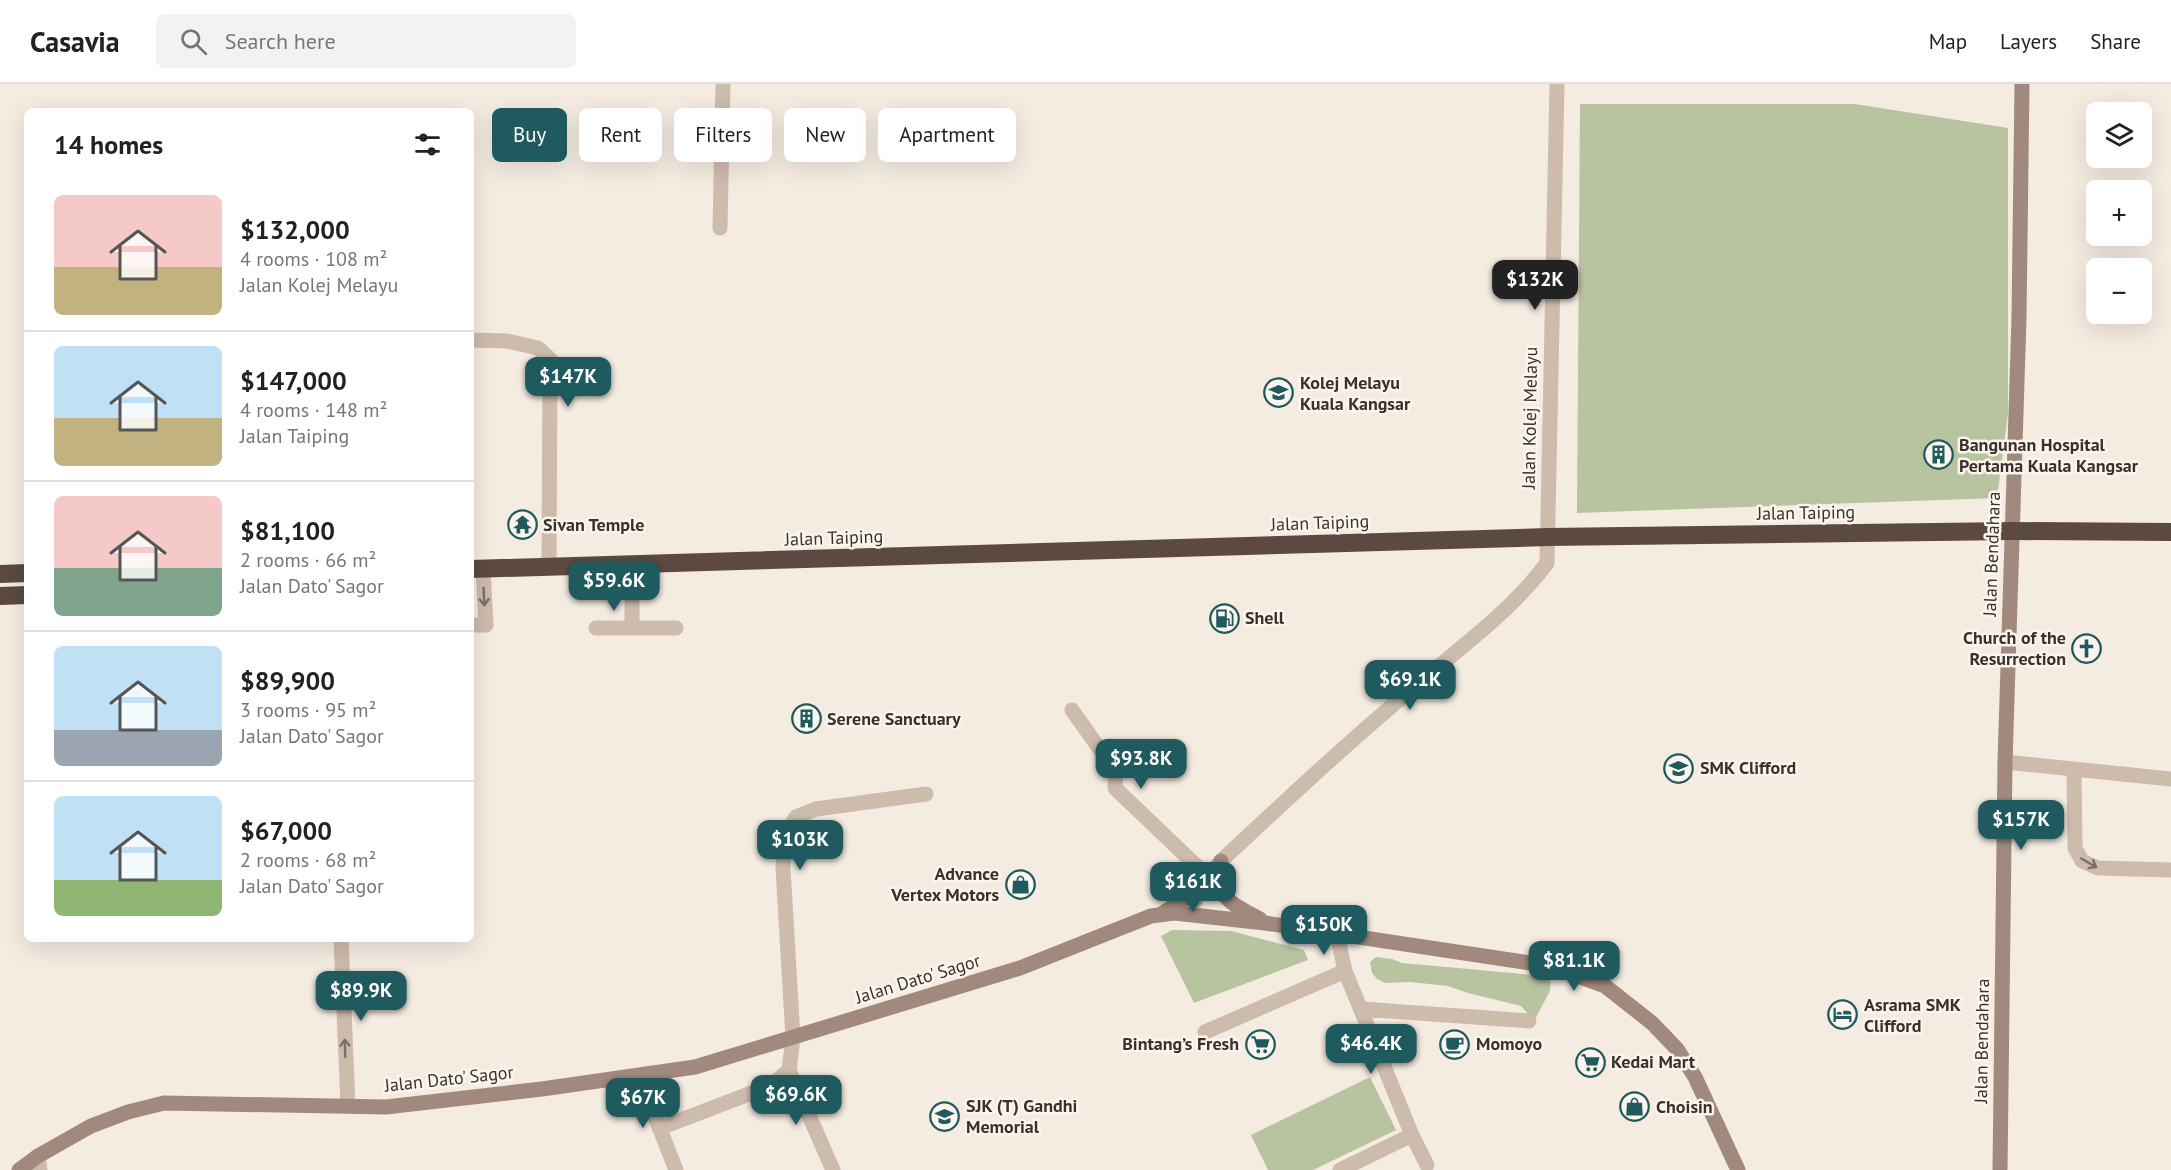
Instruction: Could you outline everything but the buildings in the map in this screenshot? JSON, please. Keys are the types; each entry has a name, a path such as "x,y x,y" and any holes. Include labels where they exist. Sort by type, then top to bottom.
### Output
{"highway":[{"name":"Jalan Taiping","path":"477,569 1548,537 2013,531 2171,532"},
{"path":"0,574 24,573"},
{"path":"0,596 24,595"}],"main road":[{"name":"Jalan Bendahara","path":"2000,1170 2005,762 2019,318 2022,84"},
{"path":"1221,861 1216,879 1220,891 1234,904 1265,923"},
{"path":"1167,913 1205,880"},
{"name":"Jalan Dato' Sagor","path":"19,1170 39,1163 91,1126 128,1112 164,1103 386,1107 695,1067 1020,968 1150,916 1167,913 1265,923 1550,966 1605,986 1652,1023 1677,1049 1695,1077 1738,1170"}],"street":[{"path":"720,228 723,84"},
{"name":"Jalan Kolej Melayu","path":"1195,901 1205,880 1221,861 1347,744 1496,619 1524,591 1547,563 1557,84"},
{"path":"474,340 507,341 538,348 550,359 549,567"},
{"path":"632,565 632,628"},
{"path":"474,625 486,625 477,569"},
{"path":"596,628 676,628"},
{"path":"1072,710 1116,772 1115,788 1205,880"},
{"path":"2005,762 2171,780"},
{"path":"2074,770 2075,848 2082,861 2098,868 2171,870"},
{"path":"833,1170 789,1070 793,1038 783,876 785,835 796,817 816,809 926,794"},
{"path":"1167,913 1195,901 1200,908 1213,916"},
{"path":"1336,933 1345,971 1412,1136 1427,1165"},
{"path":"341,942 348,1106"},
{"path":"1205,1032 1345,971"},
{"path":"1362,1009 1529,1021"},
{"path":"660,1128 770,1086 789,1070"},
{"path":"639,1076 676,1170"},
{"path":"1340,1170 1412,1136"}],"green space":[{"path":"1580,104 1855,104 2008,128 2008,414 1997,498 1577,513"},
{"path":"1172,930 1231,931 1304,950 1308,960 1194,1003 1161,936"},
{"path":"1376,957 1402,963 1544,976 1551,982 1550,991 1534,1021 1521,1006 1448,986 1410,982 1385,983 1372,973 1370,962"},
{"path":"1370,1077 1396,1130 1313,1170 1268,1170 1251,1135"}],"place":[{"name":"Kolej Melayu Kuala Kangsar","path":"1279,393"},
{"name":"Bangunan Hospital Pertama Kuala Kangsar","path":"1938,455"},
{"name":"Sivan Temple","path":"522,525"},
{"name":"Shell","path":"1224,618"},
{"name":"Church of the Resurrection","path":"2087,648"},
{"name":"Serene Sanctuary","path":"806,719"},
{"name":"SMK Clifford","path":"1679,768"},
{"name":"Advance Vertex Motors","path":"1020,884"},
{"name":"Asrama SMK Clifford","path":"1843,1015"},
{"name":"Bintang’s Fresh","path":"1260,1044"},
{"name":"Momoyo","path":"1455,1044"},
{"name":"Kedai Mart","path":"1590,1062"},
{"name":"Choisin","path":"1635,1107"},
{"name":"SJK (T) Gandhi Memorial","path":"945,1116"}]}
